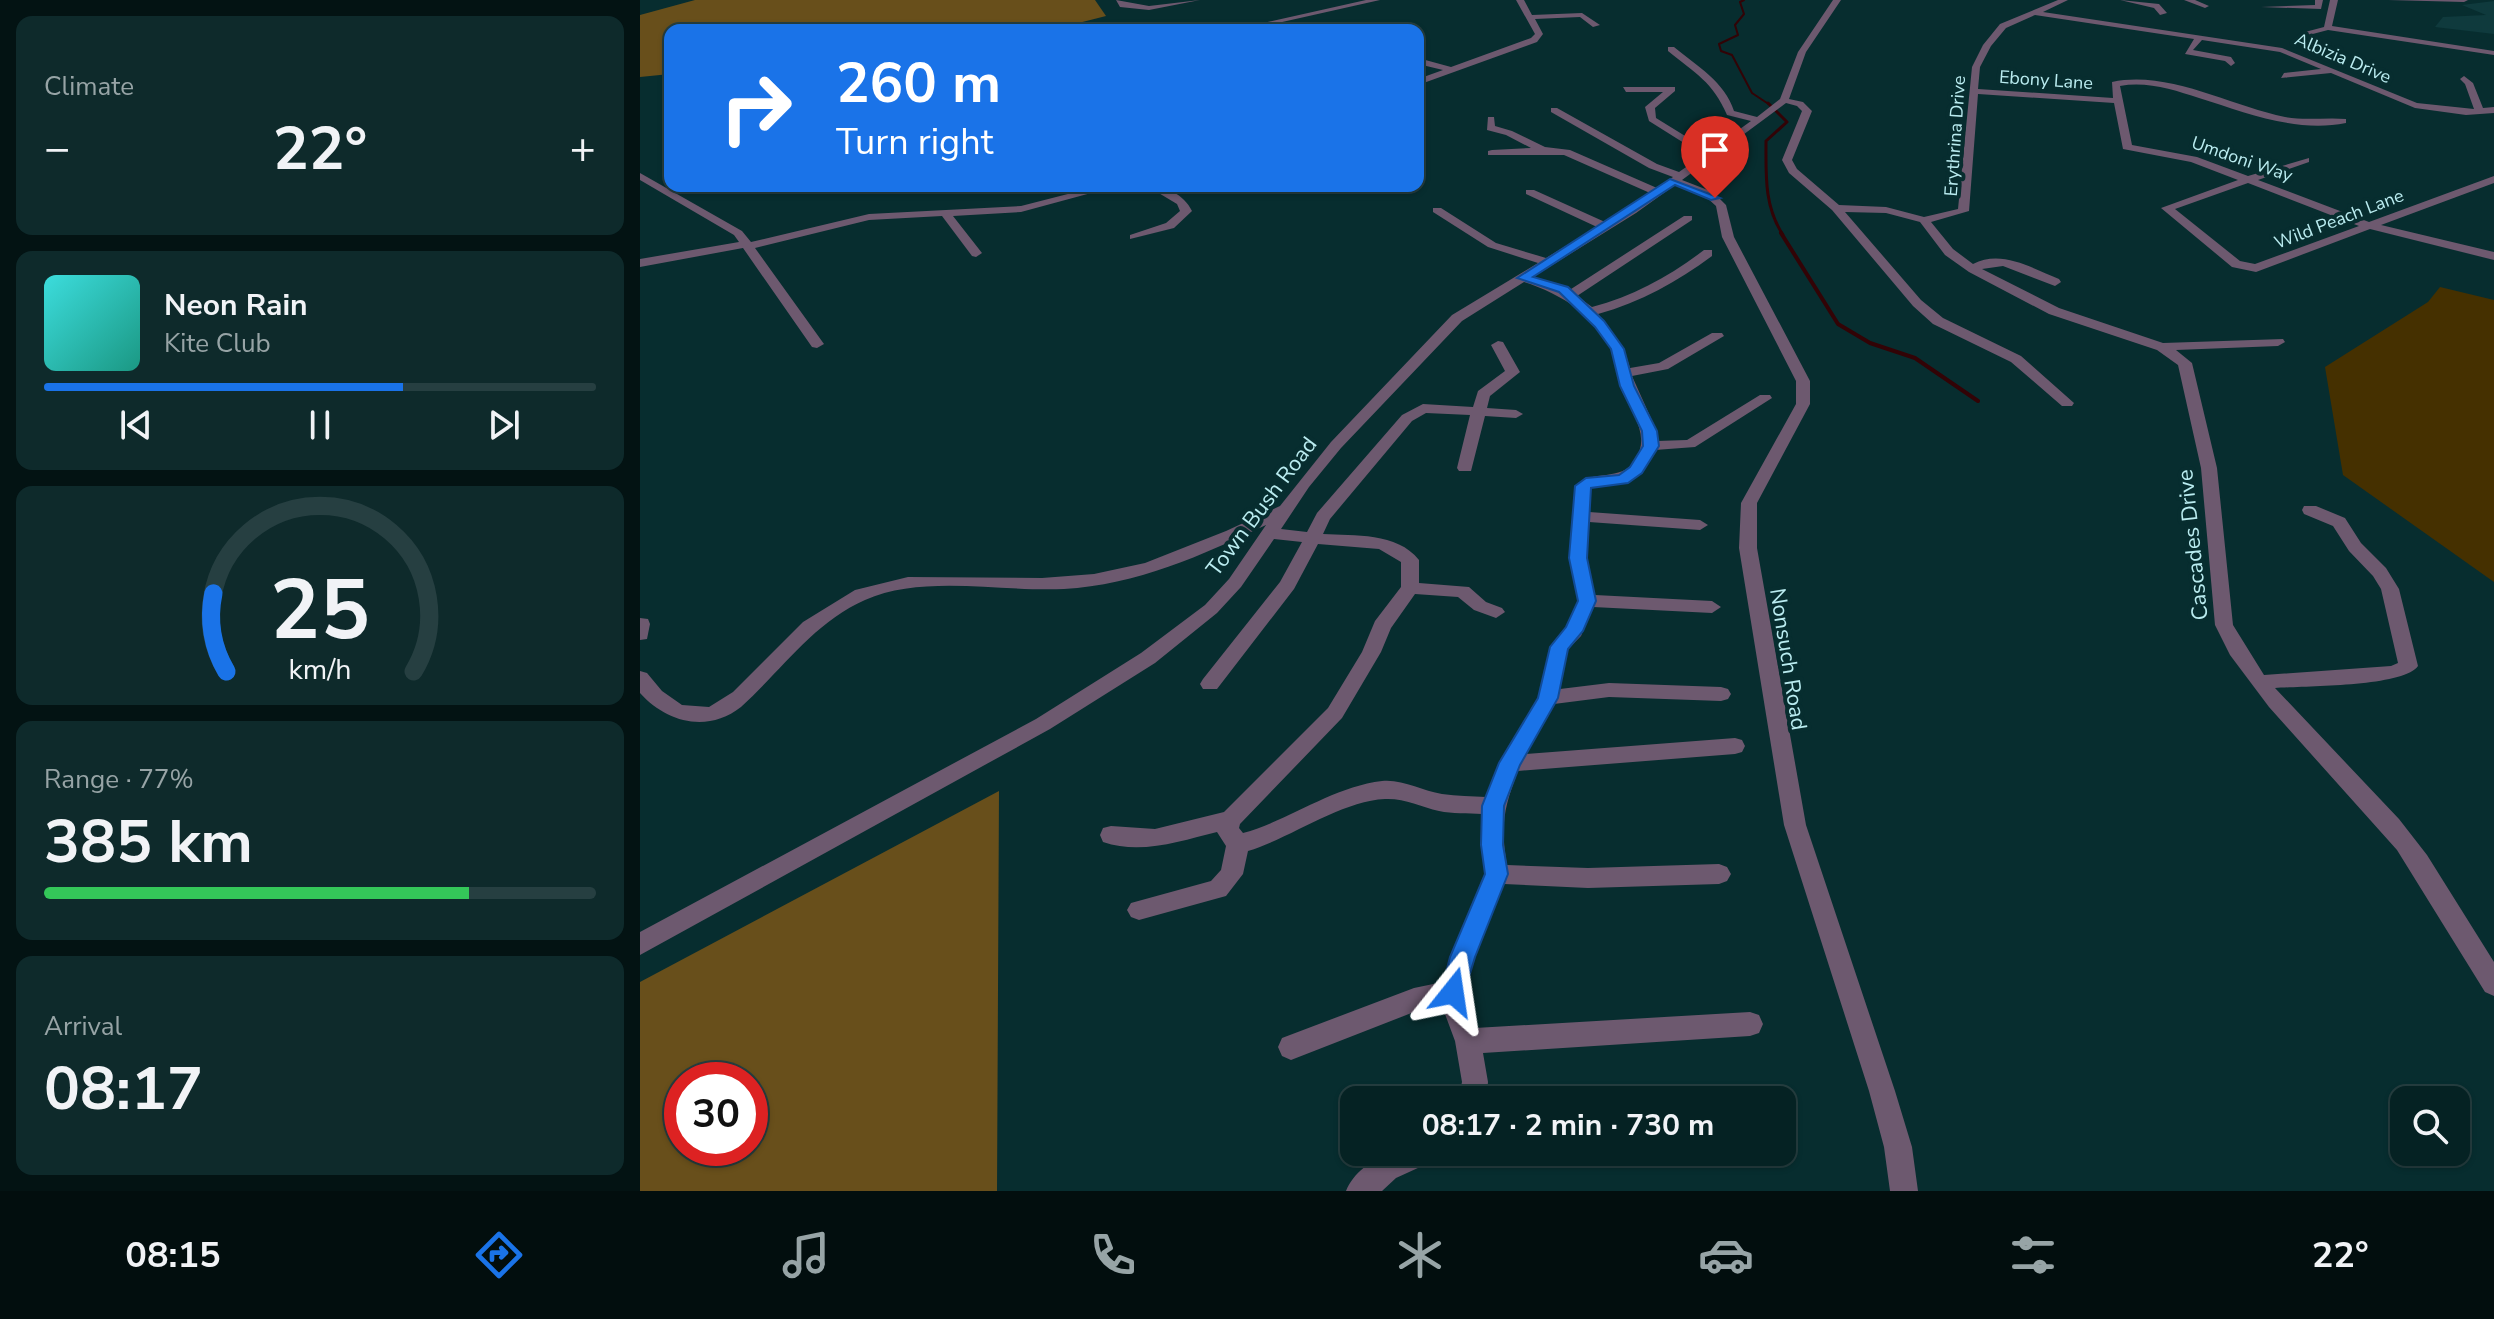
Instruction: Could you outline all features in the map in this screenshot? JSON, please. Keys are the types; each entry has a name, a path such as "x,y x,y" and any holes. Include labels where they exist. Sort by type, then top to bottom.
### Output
{"street":[{"path":"1120,0 1123,5 1139,8 1196,0"},
{"path":"1263,24 1376,0"},
{"path":"1424,80 1534,40 1539,34 1533,17 1520,0"},
{"name":"Town Bush Road","path":"640,944 1098,692 1211,609 1272,533 1284,510 1336,445 1447,327 1486,298 1658,193 1781,102 1802,52 1837,0"},
{"name":"Erythrina Drive","path":"1836,208 1886,210 1924,220 1957,214 1965,208 1976,67 1997,31 2023,15 2037,13 2064,0"},
{"path":"2124,0 2156,6 2163,13"},
{"path":"2188,0 2205,6"},
{"path":"2392,0 2464,0"},
{"path":"2295,17 2264,8 2333,4 2328,28"},
{"path":"1299,5 1321,11"},
{"name":"Albizia Drive","path":"2037,13 2282,50 2415,105 2494,110"},
{"path":"1533,17 1582,15 1596,25"},
{"path":"2308,34 2328,28 2494,53"},
{"path":"2200,37 2188,52 2228,59 2231,63"},
{"path":"1671,49 1711,81 1725,97 1730,113 1762,117"},
{"path":"1424,63 1453,70"},
{"path":"2284,76 2333,71"},
{"path":"2464,79 2469,83 2480,111"},
{"path":"2118,101 2115,84 2130,81 2247,108 2290,123 2318,127 2343,121"},
{"path":"1626,89 1672,89 1650,107 1652,119 1687,141 1715,150"},
{"name":"Ebony Lane","path":"1972,91 2118,101"},
{"name":"Umdoni Way","path":"2118,101 2127,147 2193,159 2370,226 2494,256"},
{"path":"1781,102 1800,104 1807,111 1788,165 1836,208 1864,245 1927,312 1938,321 2016,359 2067,403"},
{"path":"1554,110 1677,178"},
{"path":"1491,119 1488,127 1543,150"},
{"path":"1492,153 1543,150 1575,155 1658,193"},
{"name":"Wild Peach Lane","path":"2305,160 2167,208 2230,259 2252,268 2264,267 2494,179"},
{"path":"640,176 664,191"},
{"name":"Nonsuch Road","path":"1677,178 1709,194 1721,205 1728,237 1803,381 1803,404 1759,480 1749,503 1746,532 1762,647 1795,825 1886,1105 1898,1147 1904,1191"},
{"path":"640,263 748,245 852,220 1021,209 1088,192"},
{"path":"1134,237 1182,218 1186,211 1182,202 1161,192"},
{"path":"1530,192 1606,227"},
{"path":"668,193 728,224 748,245 817,344"},
{"path":"1437,210 1492,245 1546,262"},
{"path":"945,213 976,253"},
{"path":"1570,295 1688,218"},
{"name":"Cascades Drive","path":"1924,220 1949,252 1973,269 2054,311 2162,347 2185,363 2209,468 2224,625 2231,643 2261,682 2394,829 2494,984"},
{"path":"1590,312 1643,296 1681,274 1708,253"},
{"path":"1973,269 1983,261 1996,259 2055,282"},
{"path":"1474,1086 1468,1041 1455,1011 1453,992 1462,957 1497,874 1492,845 1493,806 1510,763 1548,698 1559,647 1574,631 1587,601 1578,558 1583,486 1592,481 1623,480 1637,470 1651,446 1649,431 1627,386 1618,349 1590,312 1570,295 1523,278"},
{"path":"1626,373 1663,366 1717,336"},
{"path":"2162,347 2278,342"},
{"path":"1465,468 1483,394 1513,372 1498,345"},
{"path":"1651,446 1690,444 1765,398"},
{"path":"1210,684 1288,585 1311,538 1342,494 1414,412 1438,408 1516,414"},
{"path":"640,678 654,700 668,708 706,715 735,701 775,659 832,609 869,591 907,584 1068,583 1099,578 1182,554 1284,510"},
{"path":"2261,682 2394,673 2408,666 2390,589 2380,572 2355,547 2339,522 2310,510"},
{"path":"1581,516 1700,525"},
{"path":"1111,835 1155,838 1231,819 1335,713 1371,652 1382,626 1410,588 1410,560 1398,550 1378,541 1272,533"},
{"path":"1410,588 1463,591 1480,606 1496,612"},
{"path":"1587,601 1712,607"},
{"path":"640,634 641,624"},
{"path":"1548,698 1609,690 1721,694"},
{"path":"1510,763 1735,746"},
{"path":"1238,844 1266,836 1323,808 1381,790 1397,790 1441,803 1493,806"},
{"path":"1231,819 1228,834 1238,844"},
{"path":"1139,910 1218,889 1231,874 1238,844"},
{"path":"1497,874 1588,878 1719,874"},
{"path":"1291,1047 1414,1000 1453,992"},
{"path":"1468,1041 1750,1024"},
{"path":"1360,1191 1390,1166"}],"shaded area":[{"path":"695,0 1095,0 1106,16 1075,24 664,24 664,75 640,77 640,15"},
{"path":"2494,1 2494,34 2435,27 2443,17 2486,15 2462,5"},
{"path":"2440,287 2494,300 2494,582 2343,475 2325,367 2428,302"},
{"path":"999,791 997,1191 640,1191 640,982"}],"waterway":[{"path":"1744,0 1740,2 1744,14 1735,25 1738,35 1719,44 1721,51 1732,55 1752,93 1770,105"},
{"path":"1770,105 1787,122 1766,141 1769,201 1783,235"},
{"path":"1781,233 1838,324 1870,343 1915,358 1978,401"}],"route":[{"path":"1453,992 1462,957 1497,874 1492,845 1493,806 1510,763 1548,698 1550,676 1559,647 1574,631 1587,601 1578,558 1583,486 1592,481 1623,480 1637,470 1651,446 1649,431 1627,386 1618,349 1600,324 1563,290 1523,278 1632,211 1674,181 1715,198"}]}
